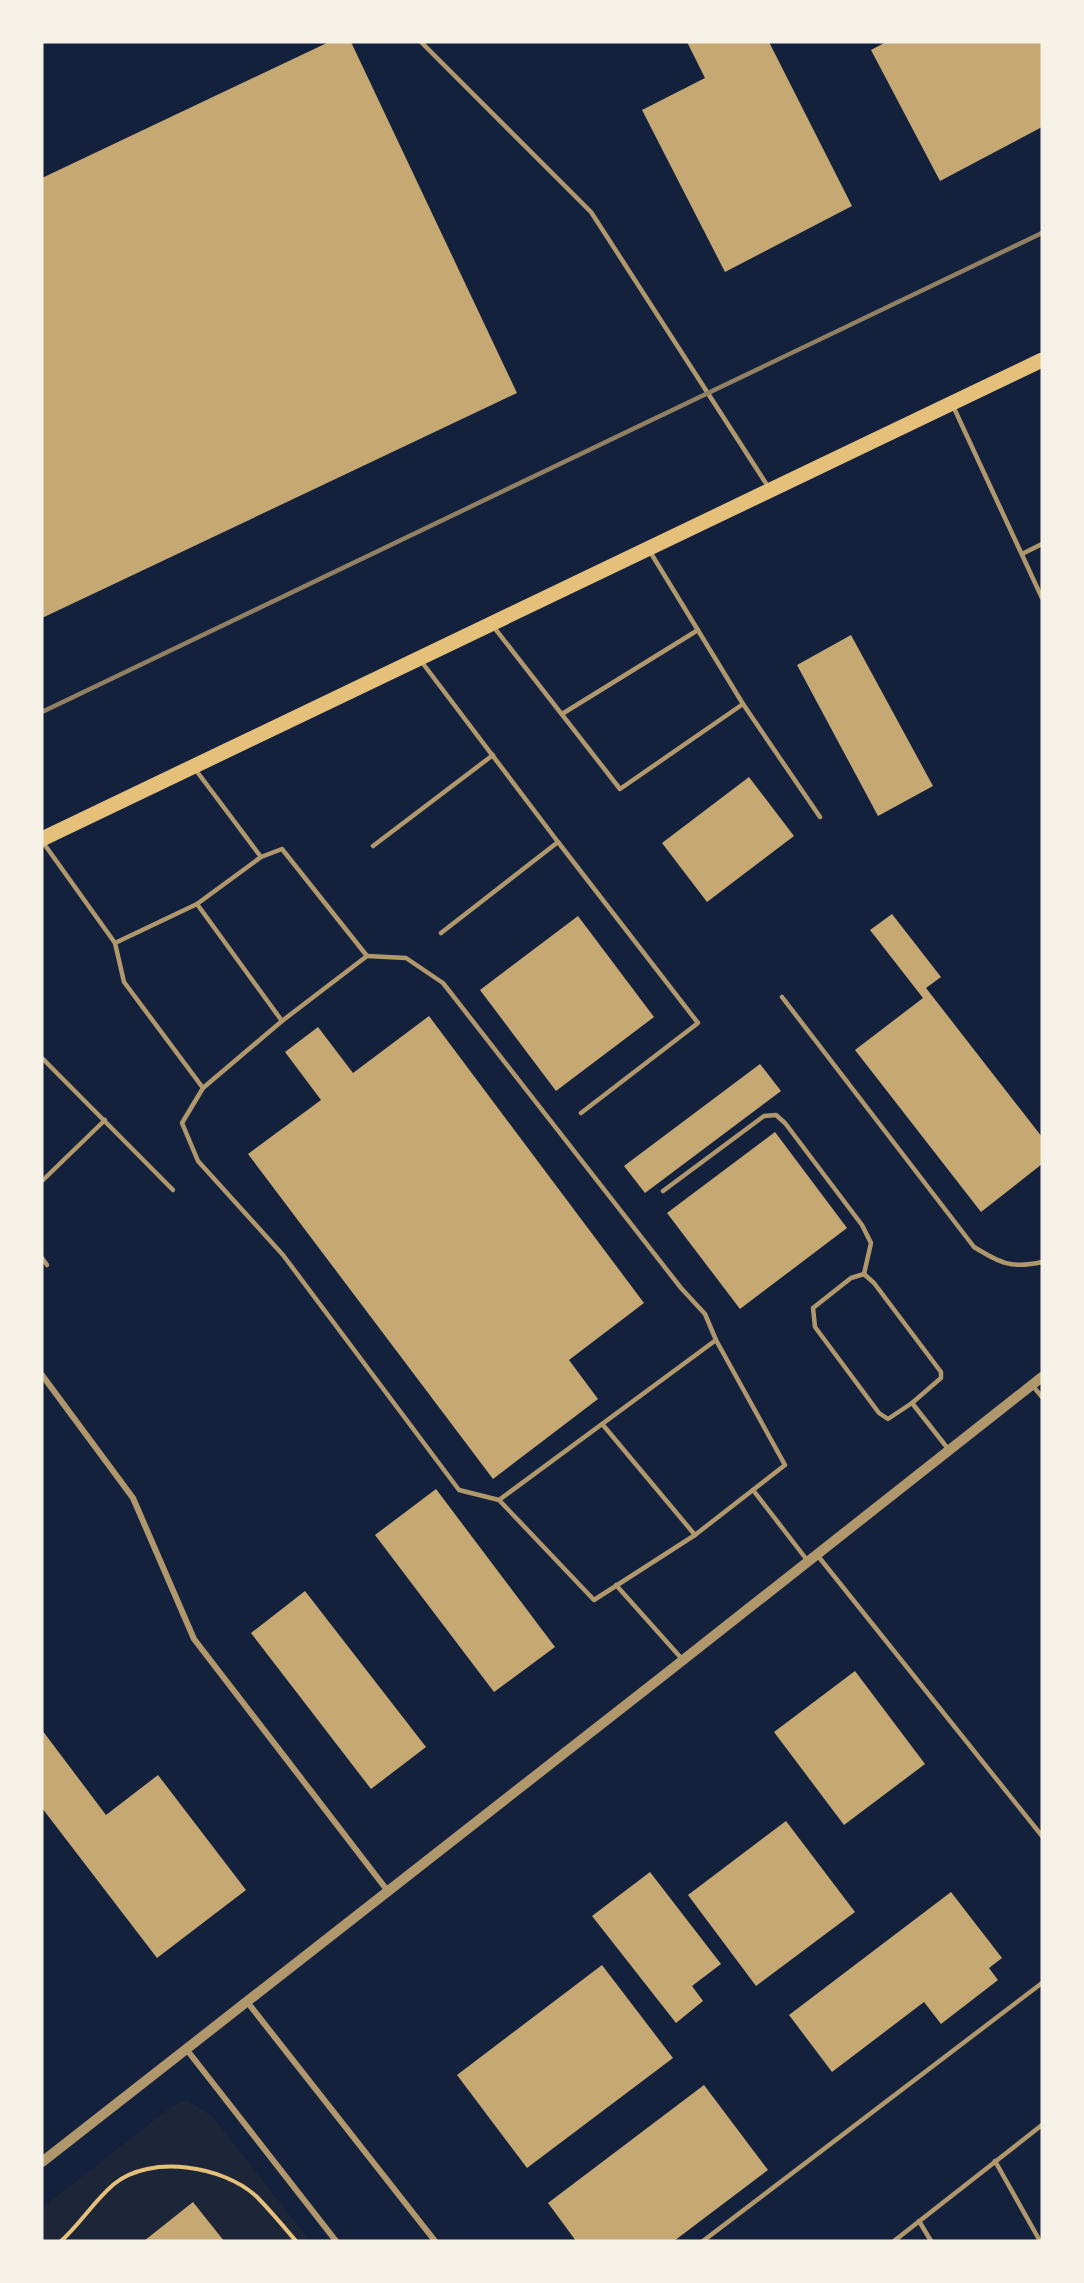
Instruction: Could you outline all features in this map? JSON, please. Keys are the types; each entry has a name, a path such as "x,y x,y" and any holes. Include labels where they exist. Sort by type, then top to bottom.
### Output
{"main road":[{"path":"42,840 1042,360"}],"street":[{"path":"42,1375 133,1498 194,1639 387,1890"},
{"path":"42,2162 248,2003 387,1890 1042,1377"},
{"path":"248,2003 433,2240"},
{"path":"187,2050 336,2241"}],"lane":[{"path":"422,42 591,212 771,490"},
{"path":"951,403 1042,597"},
{"path":"1022,554 1042,544"},
{"path":"648,548 743,704 820,817"},
{"path":"491,623 620,789 743,704"},
{"path":"562,714 698,630"},
{"path":"419,659 698,1023 581,1113"},
{"path":"373,846 493,755"},
{"path":"193,766 261,857"},
{"path":"42,840 115,943 124,982 203,1088"},
{"path":"441,933 558,842"},
{"path":"115,943 197,904 261,857 282,849 367,956"},
{"path":"197,904 282,1021"},
{"path":"367,956 406,958 443,983 681,1288 705,1314 716,1340 785,1465 695,1534 594,1600 499,1500 459,1490 283,1255 198,1161 182,1123 203,1088 282,1021 367,956"},
{"path":"782,997 974,1246 1001,1264 1028,1265 1042,1262"},
{"path":"42,1058 173,1190"},
{"path":"663,1191 764,1116 776,1115 862,1225 871,1243 864,1275"},
{"path":"42,1181 105,1120"},
{"path":"42,1258 47,1265"},
{"path":"864,1275 874,1283 941,1372 941,1378 888,1419 879,1413 815,1327 813,1308 851,1278 864,1275"},
{"path":"499,1500 716,1340"},
{"path":"1032,1385 1042,1397"},
{"path":"912,1402 949,1450"},
{"path":"603,1425 695,1534"},
{"path":"753,1490 812,1557 1042,1836"},
{"path":"616,1585 682,1659"},
{"path":"704,2241 1042,1983"},
{"path":"894,2241 1042,2125"},
{"path":"995,2161 1040,2241"},
{"path":"919,2221 931,2241"}],"path":[{"path":"61,2241 115,2184 137,2172 163,2167 197,2170 233,2181 255,2195 296,2241"}],"shaded area":[{"path":"187,2100 213,2117 310,2241 42,2241 42,2208 171,2107"}],"building":[{"path":"329,42 351,42 517,393 42,618 42,178"},
{"path":"687,42 769,42 852,206 725,272 642,110 705,78"},
{"path":"886,42 1042,42 1042,127 940,181 871,50"},
{"path":"851,635 933,786 878,816 797,665"},
{"path":"749,777 794,836 707,902 662,843"},
{"path":"892,914 941,977 926,988 1042,1137 1042,1164 981,1212 855,1050 923,998 870,930"},
{"path":"578,916 654,1017 556,1091 480,990"},
{"path":"429,1016 644,1303 569,1360 598,1399 493,1479 248,1154 321,1100 285,1052 318,1027 353,1073"},
{"path":"760,1064 781,1091 645,1193 624,1166"},
{"path":"775,1132 847,1228 740,1309 667,1213"},
{"path":"436,1489 555,1647 494,1692 375,1535"},
{"path":"305,1591 426,1747 371,1789 251,1633"},
{"path":"855,1671 925,1764 844,1825 774,1732"},
{"path":"42,1730 106,1815 158,1775 246,1890 157,1958 42,1808"},
{"path":"786,1821 855,1912 756,1986 688,1895"},
{"path":"650,1872 721,1964 692,1986 703,2001 676,2023 592,1916"},
{"path":"951,1892 1002,1958 989,1968 998,1980 941,2024 924,2002 832,2072 789,2015"},
{"path":"602,1965 673,2058 527,2168 457,2075"},
{"path":"704,2085 768,2170 674,2241 576,2241 548,2203"},
{"path":"193,2202 224,2241 144,2241"}],"railway":[{"path":"42,712 1042,233"}]}
